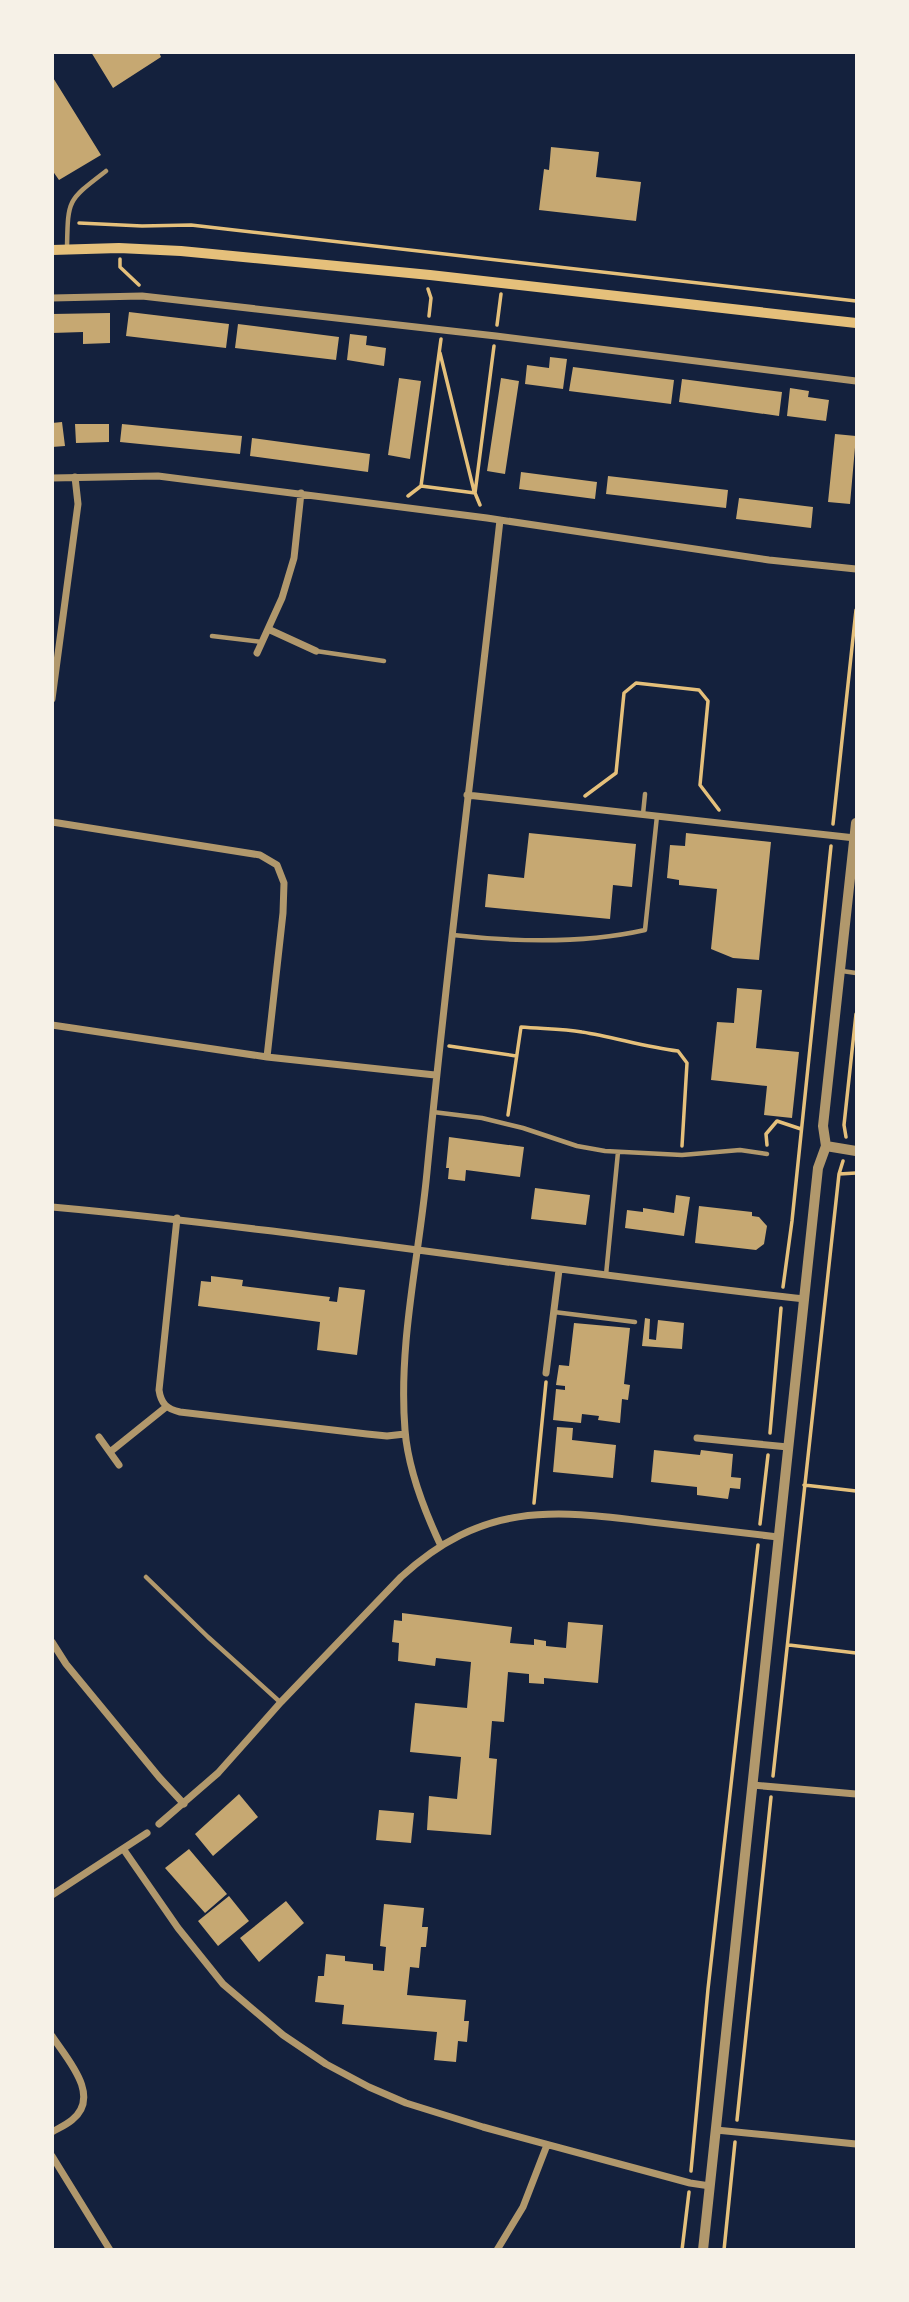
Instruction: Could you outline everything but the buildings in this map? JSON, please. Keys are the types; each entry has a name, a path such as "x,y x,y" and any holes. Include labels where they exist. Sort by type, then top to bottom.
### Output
{"main road":[{"path":"52,250 181,250 856,323"}],"street":[{"path":"52,298 142,296 496,336 856,382"},
{"path":"52,478 158,476 487,517 769,560 856,569"},
{"path":"52,699 78,505 75,477"},
{"path":"257,653 282,598 294,558 301,493"},
{"path":"440,1546 416,1484 405,1434 404,1375 435,1075 500,520"},
{"path":"268,629 316,651"},
{"path":"467,795 855,838"},
{"path":"52,822 260,855 277,865 284,883 283,913 267,1057"},
{"path":"703,2249 818,1168 826,1146 823,1126 842,971 856,823"},
{"path":"52,1025 267,1057 435,1075"},
{"path":"826,1146 852,1150"},
{"path":"52,1207 177,1218 805,1299"},
{"path":"177,1218 159,1390 160,1400 166,1407 180,1412 367,1434 405,1434"},
{"path":"546,1373 559,1269"},
{"path":"110,1452 166,1407"},
{"path":"99,1437 120,1465"},
{"path":"697,1438 788,1447"},
{"path":"159,1825 218,1773 281,1702 401,1577 440,1546 506,1518 533,1514 595,1515 778,1537"},
{"path":"52,1642 66,1664 184,1804"},
{"path":"752,1785 856,1794"},
{"path":"52,1895 147,1833"},
{"path":"124,1850 178,1928 223,1984 283,2035 326,2064 406,2103 547,2145 710,2186"},
{"path":"52,2036 82,2083 84,2093 79,2112 52,2132"},
{"path":"716,2130 856,2144"},
{"path":"497,2249 523,2207 547,2145"},
{"path":"52,2156 110,2249"}],"lane":[{"path":"67,249 67,223 71,202 76,194 106,171"},
{"path":"212,636 262,642"},
{"path":"316,651 384,661"},
{"path":"643,814 645,794"},
{"path":"453,935 526,942 645,930 657,816"},
{"path":"842,971 856,972"},
{"path":"433,1112 482,1118 577,1146 618,1152 682,1155 740,1150 767,1154"},
{"path":"606,1275 618,1152"},
{"path":"554,1312 635,1322"},
{"path":"146,1577 281,1702"}],"path":[{"path":"67,223 191,225 856,301"},
{"path":"120,248 120,267 143,289 142,296"},
{"path":"475,493 503,284"},
{"path":"395,506 421,486 442,331"},
{"path":"439,351 475,493 487,517"},
{"path":"421,486 475,493"},
{"path":"682,2249 856,610"},
{"path":"582,807 583,797 616,773 624,692 636,684 699,690 708,701 700,785 720,811 719,822"},
{"path":"724,2249 839,1174 852,1150 844,1125 856,1014"},
{"path":"507,1124 522,1027 579,1031 652,1048 678,1051 687,1063 682,1155"},
{"path":"439,1044 516,1056"},
{"path":"767,1154 766,1134 777,1121 801,1129"},
{"path":"839,1174 856,1173"},
{"path":"533,1514 546,1373"},
{"path":"804,1485 856,1491"},
{"path":"788,1645 856,1653"}]}
